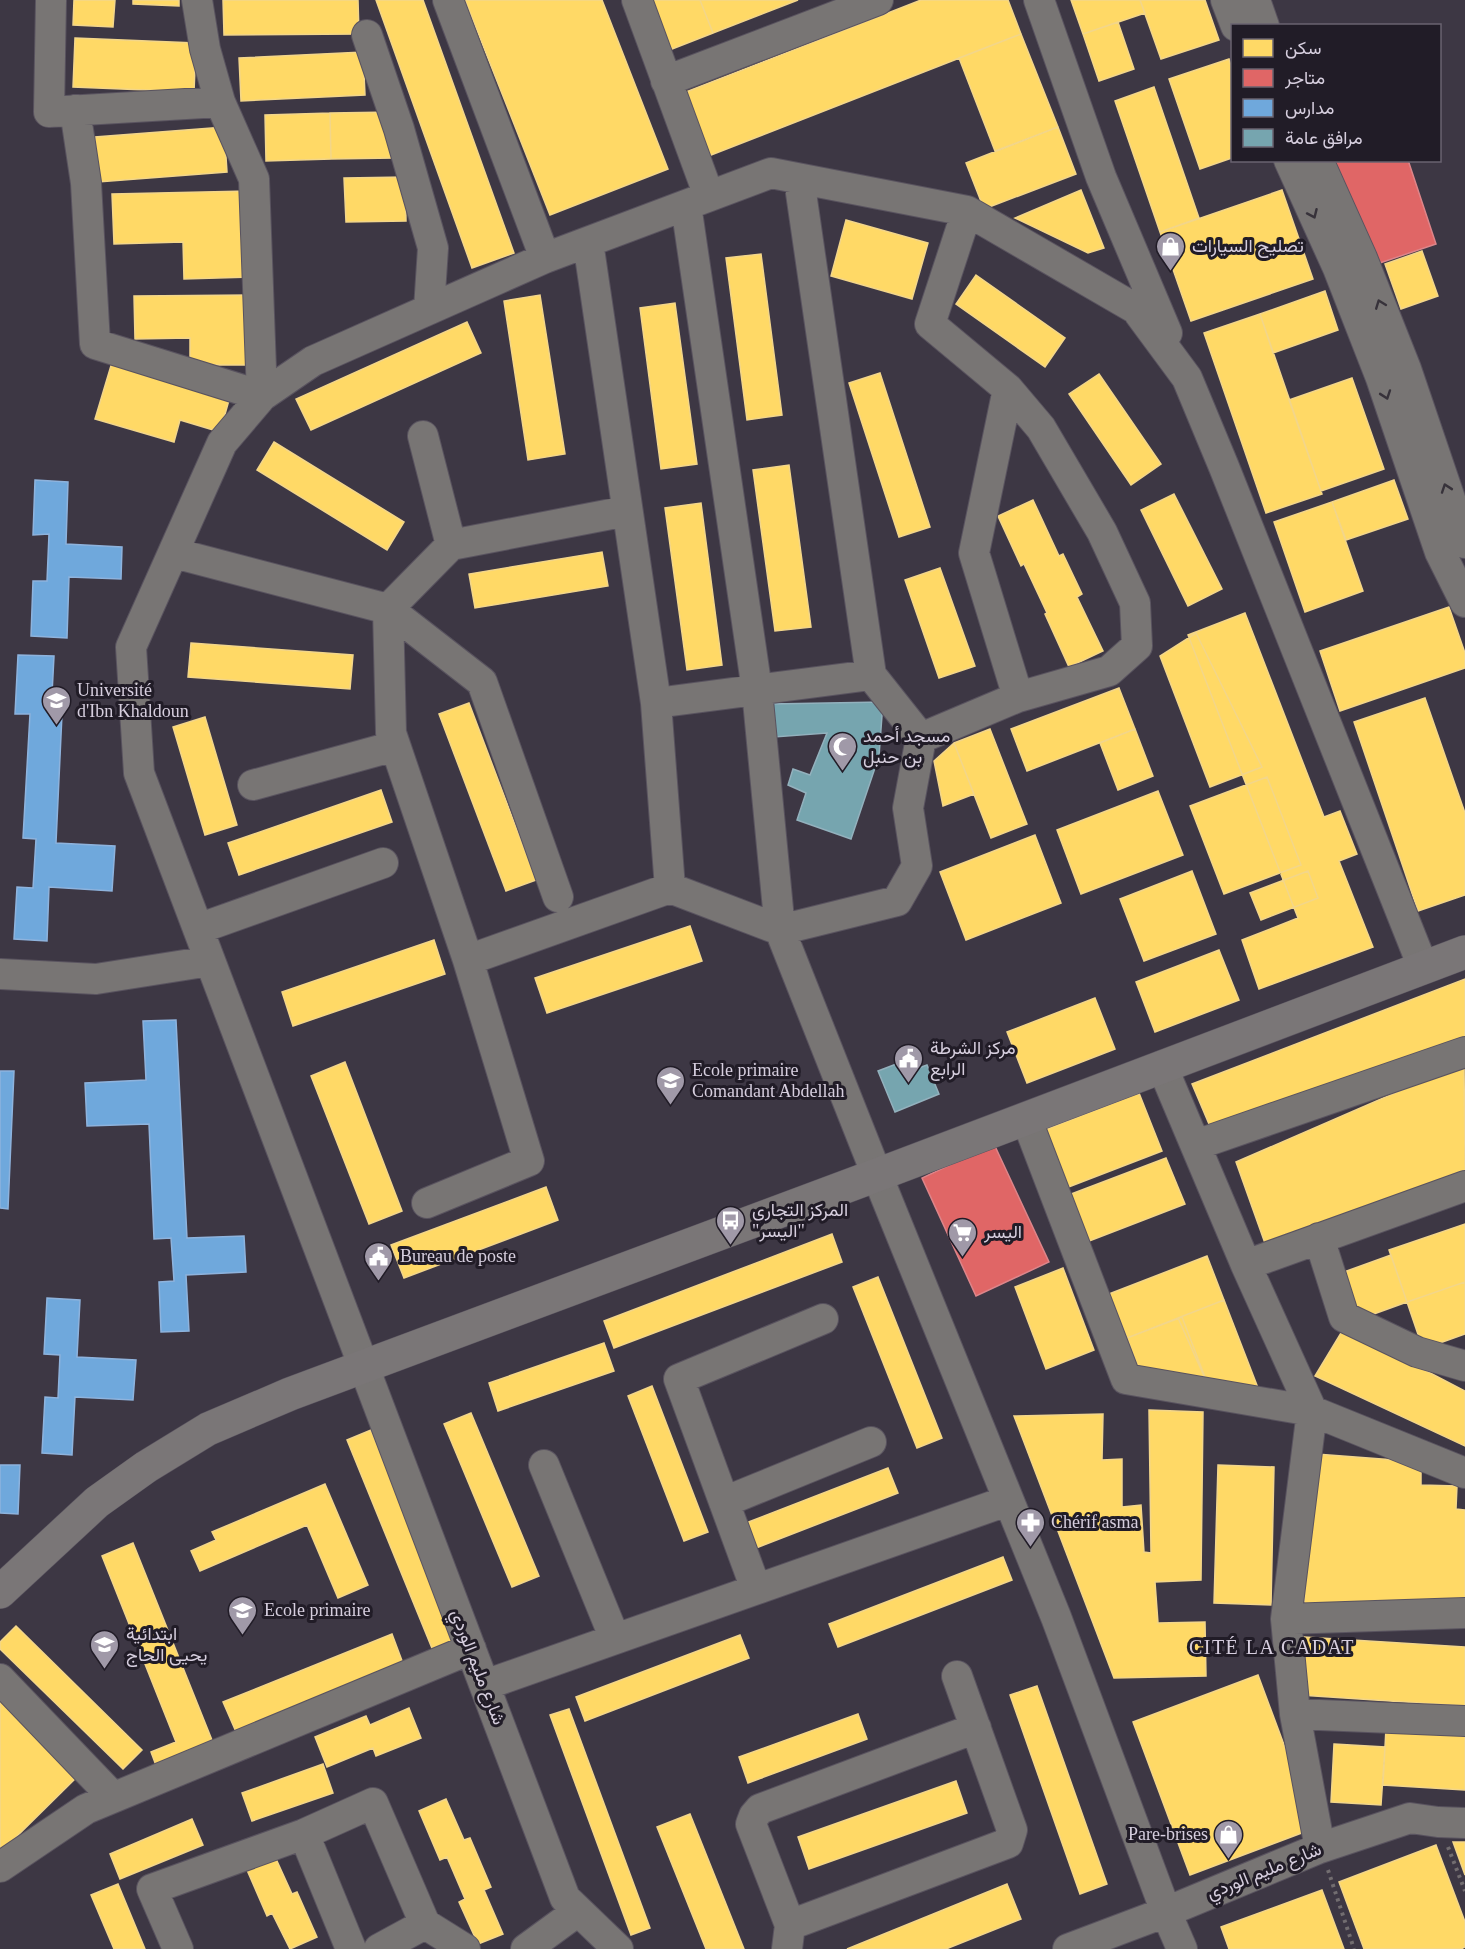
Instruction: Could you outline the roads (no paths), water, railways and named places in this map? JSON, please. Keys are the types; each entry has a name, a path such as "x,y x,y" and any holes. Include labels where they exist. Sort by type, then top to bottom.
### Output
{"main road":[{"path":"0,1592 98,1502 146,1467 208,1429 290,1395 1465,951"}],"street":[{"path":"51,0 49,112 220,102"},
{"path":"75,110 86,183 95,344 262,396 254,179 220,102 205,49 197,0"},
{"path":"448,0 545,258"},
{"path":"637,0 666,81 698,201 757,690 780,930 1007,1501 1056,1617 1166,1912 1182,1949"},
{"path":"666,81 878,0"},
{"path":"1039,0 1101,177 1224,467 1423,968"},
{"path":"1226,0 1235,24"},
{"path":"1255,0 1263,24"},
{"path":"367,35 399,129 433,248 429,309"},
{"path":"1290,162 1338,268 1381,378 1440,552 1465,602"},
{"path":"1319,162 1362,258 1406,369 1465,543"},
{"name":"شارع مليم الوردي","path":"618,1949 565,1898 139,773 131,647 222,443 262,396 313,361 545,258 771,173 967,211 1136,309 1187,378"},
{"path":"468,960 670,888 780,930 897,901 917,866 908,808 921,738 871,675 800,179"},
{"path":"921,738 1018,697 1109,671 1137,646 1135,603 1102,532 1041,429 1008,388 930,324 967,211"},
{"path":"588,242 656,703 670,888"},
{"path":"1008,388 974,553 1018,697"},
{"path":"423,436 451,545"},
{"path":"427,1203 529,1161 468,960 391,733 388,609 451,545 627,511"},
{"path":"174,553 388,609 482,682 558,897"},
{"path":"656,703 871,675"},
{"path":"253,785 395,746"},
{"path":"198,929 383,863"},
{"path":"0,974 96,979 210,961"},
{"path":"1196,1145 1465,1052"},
{"path":"1162,1066 1246,1264 1312,1411 1286,1619 1295,1714 1320,1848"},
{"path":"1026,1118 1126,1379 1312,1411 1465,1473"},
{"path":"1246,1264 1465,1186"},
{"path":"1319,1239 1344,1317 1417,1352 1465,1366"},
{"path":"756,1589 679,1378 823,1319"},
{"path":"724,1502 871,1442"},
{"path":"544,1465 615,1639"},
{"path":"484,1685 1007,1501"},
{"path":"1286,1619 1465,1613"},
{"path":"0,1867 86,1809 471,1649"},
{"path":"957,1676 976,1728 1012,1830 1008,1843 789,1937 751,1824 760,1809 976,1728"},
{"path":"0,1679 113,1797"},
{"path":"1295,1714 1465,1721"},
{"path":"178,1949 152,1889 303,1834 373,1803 425,1924 465,1949"},
{"name":"شارع مليم الوردي","path":"1068,1949 1166,1912 1320,1848 1410,1818 1452,1823"},
{"path":"303,1834 351,1949"},
{"path":"526,1949 578,1911"},
{"path":"379,1949 425,1924"}],"place":[{"name":"تصليح السيارات","path":"1171,272"},
{"name":"Université d'Ibn Khaldoun","path":"56,726"},
{"name":"مسجد أحمد بن حنبل","path":"842,772"},
{"name":"مركز الشرطة الرابع","path":"909,1084"},
{"name":"Ecole primaire Comandant Abdellah","path":"671,1106"},
{"name":"المركز التجاري \"اليسر\"","path":"731,1246"},
{"name":"اليسر","path":"963,1258"},
{"name":"Bureau de poste","path":"379,1282"},
{"name":"Chérif asma","path":"1030,1548"},
{"name":"Ecole primaire","path":"243,1636"},
{"name":"ابتدائية يحيى الحاج","path":"105,1670"},
{"name":"Pare-brises","path":"1229,1860"}],"district":[{"name":"CITÉ LA CADAT","path":"1272,1647"}]}
